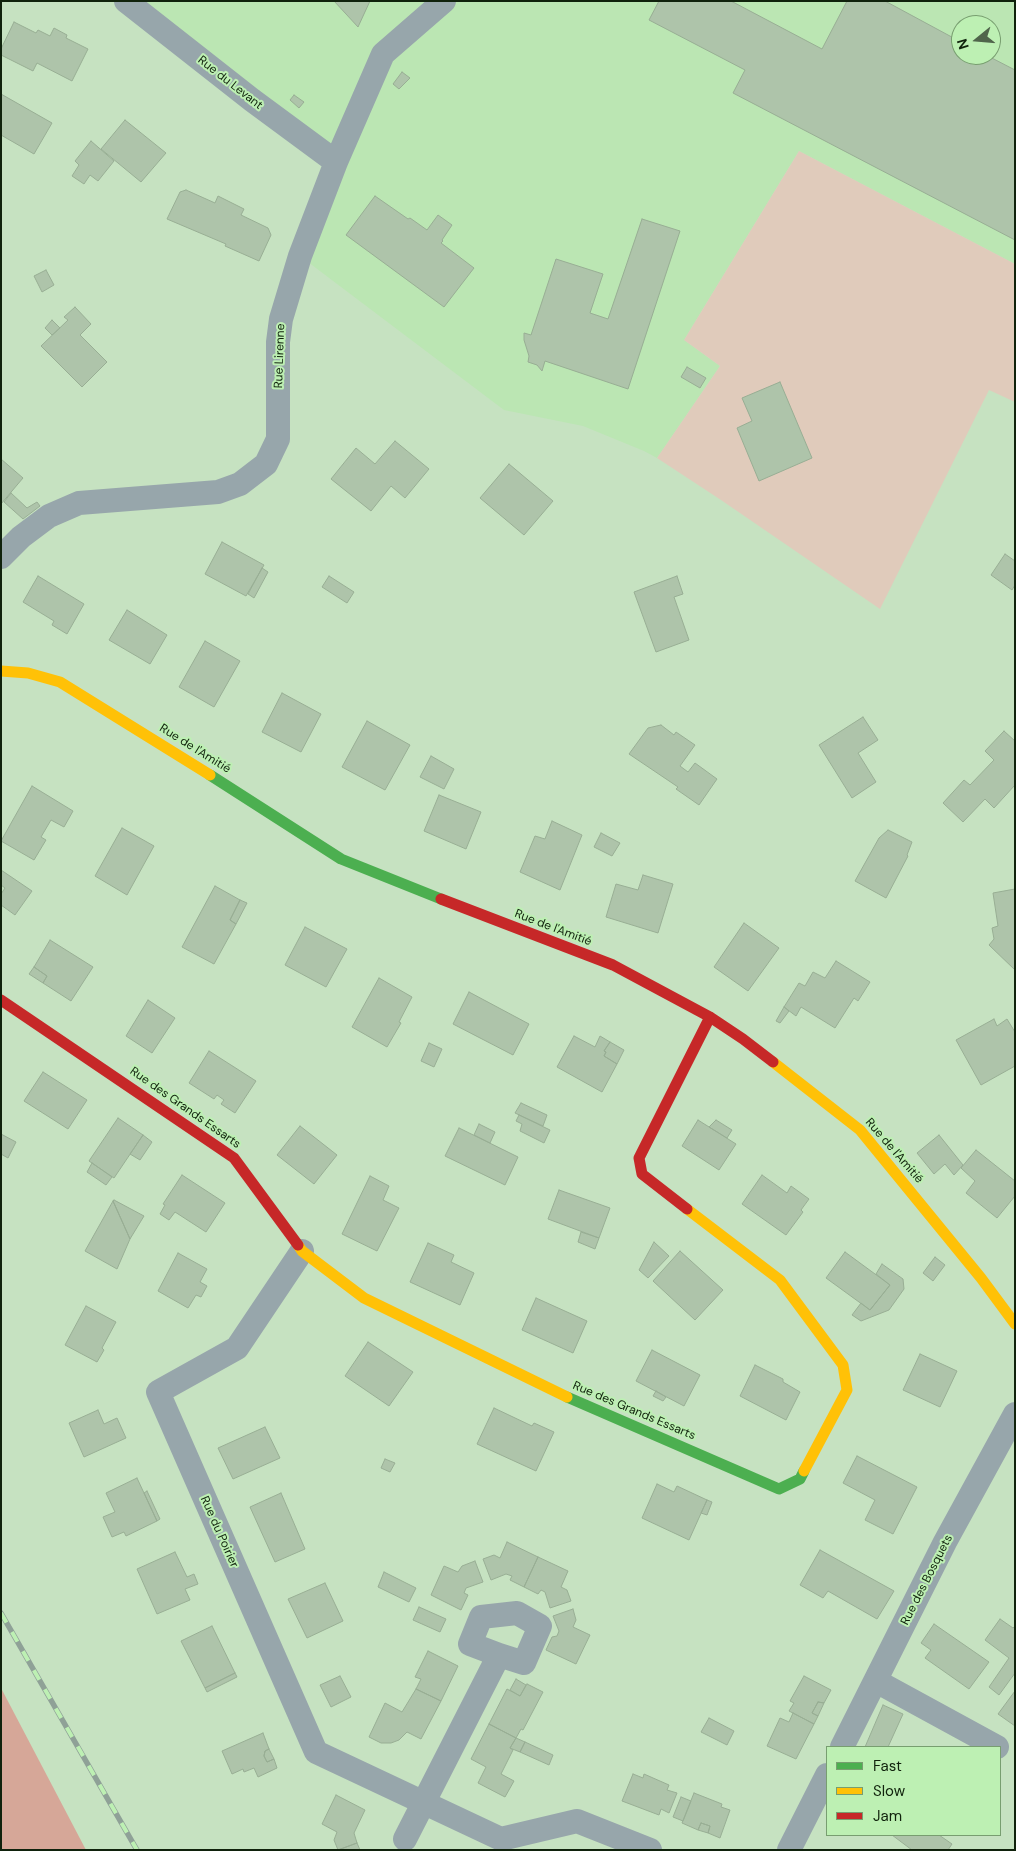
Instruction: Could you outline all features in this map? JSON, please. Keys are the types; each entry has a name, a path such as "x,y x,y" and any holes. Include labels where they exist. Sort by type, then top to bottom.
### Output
{"street":[{"name":"Rue du Levant","path":"126,1 252,100 336,162"},
{"name":"Rue Lirenne","path":"1,557 21,537 49,516 79,503 218,492 240,484 266,464 278,439 278,342 281,319 300,256 336,162 383,54 444,1"},
{"name":"Rue de l'Amitié","path":"1,671 28,673 60,682 206,772 341,859 613,965 710,1017 743,1038 860,1130 981,1278 1015,1324"},
{"name":"Rue des Grands Essarts","path":"1,1000 234,1158 302,1251 364,1298 550,1389 779,1489 800,1479 847,1390 843,1365 780,1280 642,1174 640,1166 639,1158 710,1017"},
{"name":"Rue du Poirier","path":"302,1251 237,1348 158,1392 316,1752 501,1839 577,1822 650,1850"},
{"name":"Rue des Bosquets","path":"843,1746 945,1542 1015,1414"},
{"path":"405,1839 499,1655"},
{"path":"876,1681 994,1746"},
{"path":"1001,1750 1015,1757"},
{"path":"789,1850 826,1778"}],"shaded area":[{"path":"126,1 1015,1 1015,264 799,151 684,340 720,366 657,458 583,426 504,410 300,256 336,162"},
{"path":"799,151 1015,264 1015,402 989,390 880,609 657,458 720,366 684,340"},
{"path":"1,1688 86,1850 1,1850"}],"building":[{"path":"334,1 370,1 358,27"},
{"path":"659,1 731,1 822,49 847,1 885,1 951,37 951,65 1001,65 1001,63 1015,70 1015,240 733,93 745,70 649,20"},
{"path":"14,22 36,33 38,30 50,36 54,28 67,35 66,38 88,49 72,81 37,63 33,71 1,55 1,49"},
{"path":"402,72 410,78 399,89 393,84"},
{"path":"1,94 52,123 34,154 1,135"},
{"path":"294,95 304,102 299,108 290,100"},
{"path":"125,120 166,153 141,182 101,149"},
{"path":"91,141 114,161 98,181 90,175 84,184 72,176 79,165 75,161"},
{"path":"186,190 215,203 218,196 244,209 241,215 268,228 271,235 259,261 225,246 226,244 167,219 180,192"},
{"path":"375,196 427,230 438,215 452,225 441,243 474,268 444,307 346,235"},
{"path":"642,219 680,231 628,389 545,361 542,371 537,365 528,362 529,356 524,333 531,335 556,259 603,274 590,313 608,319"},
{"path":"46,270 54,285 42,292 34,276"},
{"path":"75,307 91,324 80,335 107,362 82,387 41,346 68,320 64,317"},
{"path":"52,320 60,328 52,335 45,328"},
{"path":"687,367 706,378 700,388 681,377"},
{"path":"780,382 812,458 759,481 737,428 752,421 742,398"},
{"path":"395,441 429,469 405,498 391,486 371,511 331,479 356,448 375,464"},
{"path":"1,459 23,478 1,504"},
{"path":"509,464 553,501 524,535 480,498"},
{"path":"11,493 27,508 37,502 40,506 23,519 4,502"},
{"path":"222,542 264,565 246,596 205,574"},
{"path":"1005,554 1015,561 1015,585 1012,590 991,575"},
{"path":"262,568 268,572 254,598 248,594"},
{"path":"38,576 84,604 67,634 52,625 54,621 23,602"},
{"path":"329,576 354,592 347,603 322,587"},
{"path":"677,576 683,594 674,597 689,640 656,652 634,592"},
{"path":"127,610 167,635 150,664 109,640"},
{"path":"205,641 240,661 214,707 179,687"},
{"path":"282,693 321,714 301,752 262,732"},
{"path":"863,717 878,740 858,753 876,782 852,798 819,745"},
{"path":"367,721 410,745 385,790 342,767"},
{"path":"661,725 674,735 676,732 695,745 680,766 688,772 695,763 717,779 699,805 676,789 678,787 629,754 648,728"},
{"path":"1004,731 1015,741 1015,785 994,808 985,799 963,822 943,803 964,780 970,785 994,760 985,751"},
{"path":"431,756 454,769 444,789 420,777"},
{"path":"32,786 73,811 64,827 51,820 41,837 46,840 34,860 1,841"},
{"path":"439,795 481,812 466,849 424,831"},
{"path":"552,821 582,835 560,890 520,872 535,836 545,839"},
{"path":"122,828 154,846 127,895 95,876"},
{"path":"888,830 912,842 908,856 886,898 855,881 879,838"},
{"path":"601,833 620,843 612,856 594,847"},
{"path":"1,870 32,891 15,915 1,905 1,894 5,888 1,885"},
{"path":"643,875 673,884 658,933 606,917 616,884 638,890"},
{"path":"215,886 240,900 230,920 236,924 214,964 182,947"},
{"path":"1015,889 1015,970 989,945 994,939 992,928 998,926 993,893"},
{"path":"240,900 247,903 236,924 230,920"},
{"path":"744,923 779,948 748,991 714,967"},
{"path":"305,927 347,949 326,987 285,965"},
{"path":"50,940 93,967 71,1001 43,983 47,976 34,967"},
{"path":"836,961 870,982 858,1001 854,998 835,1028 801,1007 796,1016 784,1007 799,983 805,986 813,972 825,978"},
{"path":"34,967 47,976 43,983 29,974"},
{"path":"379,978 412,997 399,1022 401,1023 387,1047 352,1027"},
{"path":"469,992 529,1024 513,1055 453,1024"},
{"path":"148,1000 175,1018 152,1053 126,1036"},
{"path":"784,1007 789,1011 780,1023 776,1021"},
{"path":"994,1019 997,1026 1007,1019 1015,1032 1015,1066 981,1085 956,1040"},
{"path":"574,1036 595,1047 600,1036 610,1042 604,1051 606,1052 604,1056 617,1064 602,1092 557,1067"},
{"path":"610,1042 624,1050 617,1064 604,1056 606,1052 604,1051"},
{"path":"429,1043 442,1049 434,1067 421,1061"},
{"path":"209,1051 256,1081 235,1113 221,1104 224,1100 217,1095 214,1099 189,1083"},
{"path":"43,1072 87,1100 68,1129 24,1101"},
{"path":"521,1103 547,1115 543,1126 515,1113"},
{"path":"519,1115 550,1130 544,1143 520,1131 522,1124 516,1121"},
{"path":"118,1118 143,1135 114,1178 89,1161"},
{"path":"698,1120 736,1144 719,1170 682,1146"},
{"path":"716,1120 732,1130 727,1138 709,1127"},
{"path":"479,1124 495,1132 490,1143 474,1135"},
{"path":"300,1126 337,1155 314,1184 277,1155"},
{"path":"459,1128 518,1157 505,1185 445,1156"},
{"path":"1,1134 16,1142 8,1158 1,1154"},
{"path":"143,1135 152,1142 140,1160 130,1154"},
{"path":"939,1135 963,1165 954,1175 945,1164 934,1174 917,1153"},
{"path":"976,1150 1015,1181 1015,1196 997,1218 966,1193 975,1181 961,1168"},
{"path":"92,1163 112,1177 106,1185 87,1172"},
{"path":"182,1175 225,1203 206,1232 175,1212 169,1220 160,1214 165,1205 163,1204"},
{"path":"762,1175 787,1193 791,1186 809,1199 801,1210 803,1212 786,1235 742,1204"},
{"path":"370,1176 389,1186 383,1200 399,1208 377,1251 342,1234"},
{"path":"559,1190 610,1208 599,1238 548,1219"},
{"path":"113,1201 144,1216 130,1239"},
{"path":"113,1201 130,1239 117,1269 85,1251"},
{"path":"581,1232 599,1238 595,1249 578,1242"},
{"path":"654,1242 669,1256 648,1278 639,1270"},
{"path":"428,1243 454,1255 451,1262 474,1273 460,1305 410,1282"},
{"path":"680,1251 723,1290 695,1320 653,1281"},
{"path":"845,1252 890,1285 870,1310 826,1278"},
{"path":"178,1253 207,1269 200,1282 207,1286 201,1297 196,1295 188,1308 158,1291"},
{"path":"935,1257 945,1265 933,1281 923,1273"},
{"path":"882,1264 903,1279 904,1289 889,1310 861,1321 852,1315 861,1303 870,1310 890,1285 876,1274"},
{"path":"536,1298 587,1321 573,1353 522,1330"},
{"path":"86,1306 116,1322 97,1362 65,1345"},
{"path":"368,1342 413,1372 389,1406 345,1376"},
{"path":"652,1350 700,1375 684,1406 636,1381"},
{"path":"920,1354 957,1371 940,1407 903,1390"},
{"path":"755,1365 783,1379 783,1382 800,1392 786,1420 740,1396"},
{"path":"656,1391 666,1397 663,1401 653,1396"},
{"path":"494,1408 532,1426 534,1423 554,1432 536,1471 477,1444"},
{"path":"98,1410 104,1424 117,1418 126,1438 84,1457 69,1423"},
{"path":"265,1427 280,1458 233,1479 218,1448"},
{"path":"857,1456 917,1487 893,1534 865,1520 875,1500 843,1483"},
{"path":"385,1459 395,1463 390,1472 381,1468"},
{"path":"137,1478 157,1521 126,1536 124,1532 112,1537 103,1517 115,1512 106,1493"},
{"path":"657,1484 674,1492 677,1486 707,1500 689,1540 642,1518"},
{"path":"147,1491 160,1519 157,1521 144,1493"},
{"path":"281,1493 305,1549 275,1562 250,1507"},
{"path":"707,1500 712,1502 707,1515 701,1513"},
{"path":"507,1542 538,1557 524,1587 510,1580 512,1576 506,1574 491,1580 483,1559 494,1555 500,1558"},
{"path":"820,1550 894,1591 877,1619 828,1591 823,1598 800,1585"},
{"path":"175,1552 187,1577 194,1574 198,1584 185,1589 190,1600 157,1614 137,1569"},
{"path":"538,1557 568,1571 561,1587 567,1590 571,1601 550,1608 545,1592 541,1590 538,1594 524,1587"},
{"path":"475,1561 483,1582 466,1588 464,1593 468,1595 461,1610 431,1595 444,1566 458,1572 462,1566"},
{"path":"384,1572 416,1588 409,1602 378,1587"},
{"path":"325,1583 343,1621 307,1638 288,1599"},
{"path":"419,1607 446,1619 440,1632 413,1620"},
{"path":"573,1609 576,1620 573,1627 590,1635 576,1664 546,1650 552,1637 557,1636 559,1631 553,1616"},
{"path":"1000,1619 1013,1628 1015,1626 1015,1673 999,1695 989,1687 1009,1658 985,1640"},
{"path":"934,1624 989,1662 969,1689 925,1658 931,1650 921,1643"},
{"path":"212,1626 235,1673 205,1688 181,1641"},
{"path":"428,1651 458,1666 441,1701 416,1689 421,1679 415,1677"},
{"path":"235,1673 237,1677 207,1692 205,1688"},
{"path":"340,1676 351,1697 331,1707 320,1685"},
{"path":"804,1676 831,1690 824,1703 818,1702 812,1713 818,1716 814,1724 789,1711 794,1703 790,1701"},
{"path":"516,1679 526,1685 520,1696 510,1690"},
{"path":"527,1684 543,1692 523,1730 521,1729 516,1738 489,1724 507,1689 520,1696"},
{"path":"416,1689 441,1701 421,1739 407,1732 399,1740 391,1743 381,1743 369,1737 385,1703 402,1712"},
{"path":"1015,1691 1015,1726 998,1714"},
{"path":"818,1702 824,1703 818,1716 812,1713"},
{"path":"883,1705 903,1714 888,1746 865,1746"},
{"path":"793,1713 814,1724 796,1759 767,1746 780,1718 789,1722"},
{"path":"709,1718 734,1731 727,1745 701,1732"},
{"path":"489,1724 516,1738 510,1748 513,1750 501,1774 514,1781 505,1797 478,1783 486,1767 471,1759"},
{"path":"263,1733 269,1749 265,1751 264,1756 267,1762 274,1759 277,1768 258,1777 254,1768 244,1772 243,1769 232,1774 222,1751"},
{"path":"516,1738 525,1742 520,1752 510,1748"},
{"path":"525,1742 553,1755 549,1765 520,1752"},
{"path":"269,1749 274,1759 267,1762 264,1756 265,1751"},
{"path":"633,1774 643,1778 644,1774 669,1785 667,1790 677,1793 669,1813 661,1809 659,1815 622,1801"},
{"path":"694,1793 722,1804 721,1807 730,1810 720,1838 708,1833 710,1826 701,1823 698,1830 682,1823"},
{"path":"336,1795 365,1810 354,1833 357,1843 338,1850 334,1840 337,1832 322,1824"},
{"path":"681,1797 691,1801 683,1821 673,1817"},
{"path":"701,1823 710,1826 708,1833 698,1830"},
{"path":"893,1836 940,1836 952,1844 948,1850 912,1850"},
{"path":"357,1843 360,1850 338,1850"}],"railway":[{"path":"1,1613 137,1850"}],"traffic: fast":[{"path":"210,775 341,859 441,899"},
{"path":"567,1397 779,1489 800,1479 804,1471"}],"traffic: slow":[{"path":"1,671 28,673 60,682 210,775"},
{"path":"773,1062 860,1130 981,1278 1015,1324"},
{"path":"687,1209 780,1280 843,1365 847,1390 804,1471"},
{"path":"298,1245 302,1251 364,1298 567,1397"}],"traffic: jam":[{"path":"441,899 613,965 710,1017 773,1062"},
{"path":"1,1000 234,1158 298,1245"},
{"path":"687,1209 642,1174 639,1158 710,1017"}]}
